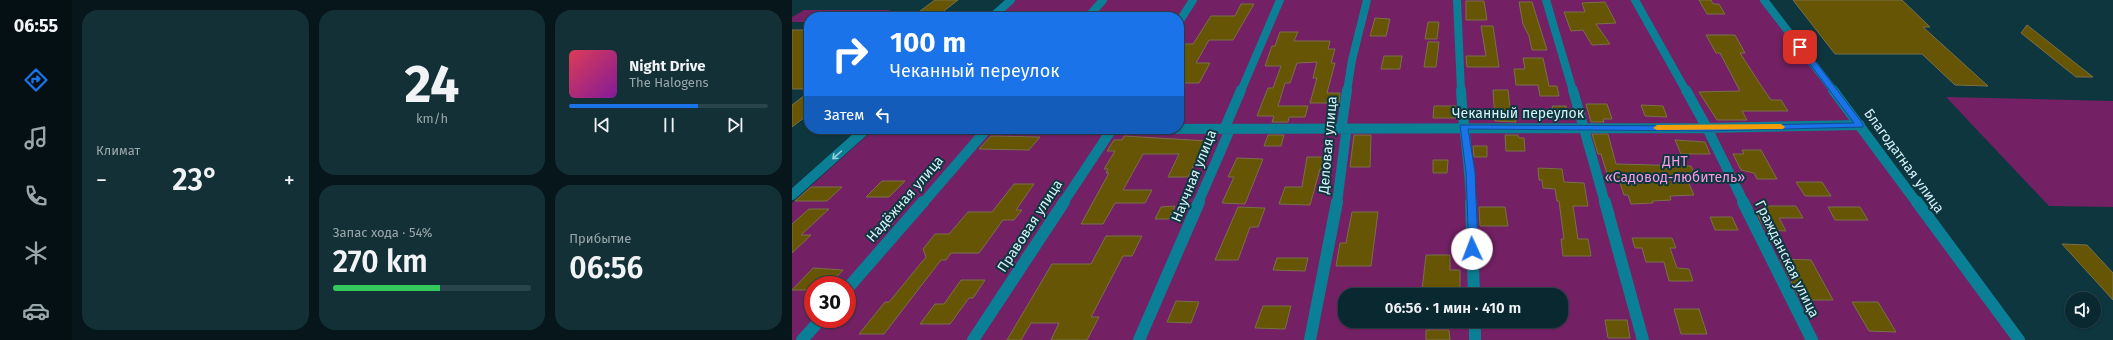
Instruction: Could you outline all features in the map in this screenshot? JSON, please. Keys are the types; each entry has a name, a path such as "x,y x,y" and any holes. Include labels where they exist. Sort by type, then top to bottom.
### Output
{"street":[{"path":"998,12 1011,0"},
{"path":"1092,12 1103,0"},
{"path":"1184,14 1193,0"},
{"name":"Научная улица","path":"1139,340 1228,134 1226,124 1280,0"},
{"name":"Деловая улица","path":"1310,340 1336,211 1346,133 1342,124 1352,60 1368,0"},
{"path":"1457,0 1463,127 1470,172 1474,288"},
{"path":"1546,0 1584,127 1643,340"},
{"name":"Гражданская улица","path":"1635,0 1707,128 1812,340"},
{"name":"Благодатная улица","path":"1764,0 1860,125 2019,340"},
{"name":"Чеканный переулок","path":"1184,129 1463,127 1707,128 1860,125"},
{"path":"792,195 860,134"},
{"name":"Надёжная улица","path":"856,279 984,134"},
{"name":"Правовая улица","path":"973,340 1109,134"},
{"path":"802,340 813,328"},
{"path":"1475,328 1475,340"}],"green space":[{"name":"ДНТ «Садовод-любитель»","path":"1015,0 1762,0 2013,340 792,340 792,203 868,134 1184,134 1184,12 1002,12"},
{"path":"804,10 890,10 887,12 804,12 804,22 792,22 792,17"},
{"path":"1946,97 2113,101 2113,207 2049,206"}],"building":[{"path":"935,0 958,0 942,12 919,12"},
{"path":"1699,0 1711,0 1713,4 1719,4 1725,14 1707,14"},
{"path":"1793,0 1902,0 1930,27 1923,27 1988,86 1955,85 1922,54 1835,54"},
{"path":"1466,1 1484,1 1487,20 1466,20"},
{"path":"1519,2 1532,2 1547,50 1532,50 1529,36 1523,24"},
{"path":"1605,2 1616,23 1596,24 1610,44 1592,45 1583,30 1571,31 1564,12 1585,12 1582,3"},
{"path":"1241,4 1254,4 1233,40 1209,40 1196,63 1210,63 1199,83 1184,83 1184,44 1193,44 1211,16 1235,16"},
{"path":"1375,18 1390,19 1386,36 1370,36"},
{"path":"1428,22 1439,22 1437,39 1425,39"},
{"path":"2027,25 2093,77 2076,77 2021,33"},
{"path":"1481,26 1493,26 1499,67 1467,67 1466,56 1486,56"},
{"path":"792,30 804,30 804,89 792,89"},
{"path":"1280,32 1298,32 1294,41 1330,41 1328,49 1335,49 1331,63 1335,63 1327,93 1340,93 1339,103 1310,103 1317,78 1313,78 1317,62 1297,63 1290,83 1285,83 1278,106 1308,106 1305,117 1289,117 1288,122 1272,122 1274,116 1257,116 1268,88 1273,88 1281,66 1265,66 1272,46 1275,46"},
{"path":"1706,35 1735,35 1745,53 1740,53 1771,100 1781,100 1788,111 1742,111 1747,120 1717,120 1699,92 1740,91 1720,53 1716,53"},
{"path":"1428,42 1439,42 1436,67 1424,67"},
{"path":"1384,56 1402,56 1400,69 1381,69"},
{"path":"1523,58 1543,58 1549,86 1557,86 1559,96 1540,96 1538,85 1516,85 1514,69 1525,69"},
{"path":"1493,90 1508,90 1510,107 1513,107 1516,122 1495,121"},
{"path":"804,96 804,118 792,127 792,105"},
{"path":"1586,104 1607,104 1612,119 1603,119 1604,122 1591,122"},
{"path":"1641,105 1663,106 1667,117 1645,116"},
{"path":"1434,106 1456,106 1456,118 1433,118"},
{"path":"1552,106 1566,106 1568,117 1554,117"},
{"path":"1592,134 1608,134 1616,164 1691,166 1696,177 1686,177 1694,195 1670,196 1671,200 1631,204 1628,195 1624,195 1618,177 1608,177 1601,154 1598,154"},
{"path":"1268,135 1284,135 1281,146 1264,146"},
{"path":"1354,135 1371,135 1370,167 1350,167"},
{"path":"1505,135 1518,135 1519,138 1524,138 1525,151 1506,151"},
{"path":"991,136 1040,137 1029,150 979,149"},
{"path":"1124,136 1208,141 1202,154 1199,154 1188,177 1168,177 1179,154 1143,154 1123,190 1152,190 1145,203 1115,203 1103,224 1081,224 1109,173 1106,173 1108,169 1104,169 1115,151 1107,151 1114,140 1122,140"},
{"path":"1675,140 1705,142 1710,154 1681,154"},
{"path":"1473,146 1487,146 1487,157 1474,157"},
{"path":"1742,150 1761,150 1777,179 1757,179 1754,173 1741,170 1733,154 1744,154"},
{"path":"1307,157 1328,157 1326,169 1320,169 1310,205 1279,204 1285,187 1302,187"},
{"path":"1237,158 1263,159 1245,204 1222,203 1234,177 1228,177"},
{"path":"1433,160 1448,160 1447,173 1433,173"},
{"path":"1538,168 1562,169 1564,182 1584,183 1588,206 1573,206 1578,239 1588,239 1591,256 1563,256 1561,239 1564,239 1559,201 1557,201 1555,189 1543,188 1542,180 1539,180"},
{"path":"882,181 905,181 889,197 866,197"},
{"path":"1796,182 1822,182 1831,196 1805,196"},
{"path":"1014,184 1034,184 1016,210 1022,210 1014,220 1003,220 979,253 951,253 946,260 941,260 884,334 859,334 885,302 889,302 926,257 923,249 935,234 949,234 968,212 992,212"},
{"path":"811,187 842,187 827,201 795,201"},
{"path":"1175,206 1169,219 1155,219 1161,207"},
{"path":"1764,206 1796,206 1803,218 1779,218 1786,231 1766,230 1756,212 1767,212"},
{"path":"1238,207 1265,208 1258,227 1250,227 1238,260 1215,260"},
{"path":"1479,207 1505,207 1508,226 1480,226"},
{"path":"1828,207 1860,207 1868,220 1835,220"},
{"path":"809,209 829,209 801,235 811,235 792,253 792,224"},
{"path":"1352,212 1378,212 1371,266 1336,266 1340,243 1346,243"},
{"path":"1710,217 1732,217 1738,230 1715,230"},
{"path":"1106,236 1142,236 1132,256 1123,256 1091,317 1099,317 1087,340 1051,340 1059,323 1031,323 1021,340 1007,340 1052,264 1091,264"},
{"path":"1632,238 1672,238 1676,248 1670,248 1677,268 1689,269 1693,281 1669,281 1664,262 1646,262 1642,248 1635,248"},
{"path":"2062,244 2087,245 2113,273 2113,300"},
{"path":"1426,255 1450,255 1450,270 1460,270 1460,288 1422,288"},
{"path":"1277,258 1308,258 1305,271 1273,270"},
{"path":"1780,259 1811,260 1833,300 1800,300"},
{"path":"813,268 843,270 837,276 805,276"},
{"path":"804,277 804,290 792,290"},
{"path":"961,280 985,280 973,298 969,298 950,324 920,324 935,304 944,304"},
{"path":"1176,301 1199,302 1191,323 1167,322"},
{"path":"1852,302 1878,302 1896,332 1869,331"},
{"path":"1263,306 1291,306 1285,329 1255,328"},
{"path":"1674,309 1699,309 1707,334 1681,334"},
{"path":"1605,320 1627,320 1630,338 1608,338"},
{"path":"1426,330 1449,330 1450,340 1426,340"}],"slow traffic":[{"path":"1657,128 1781,127"}],"route":[{"path":"1472,249 1470,172 1463,127 1707,128 1860,125 1800,47"}]}
